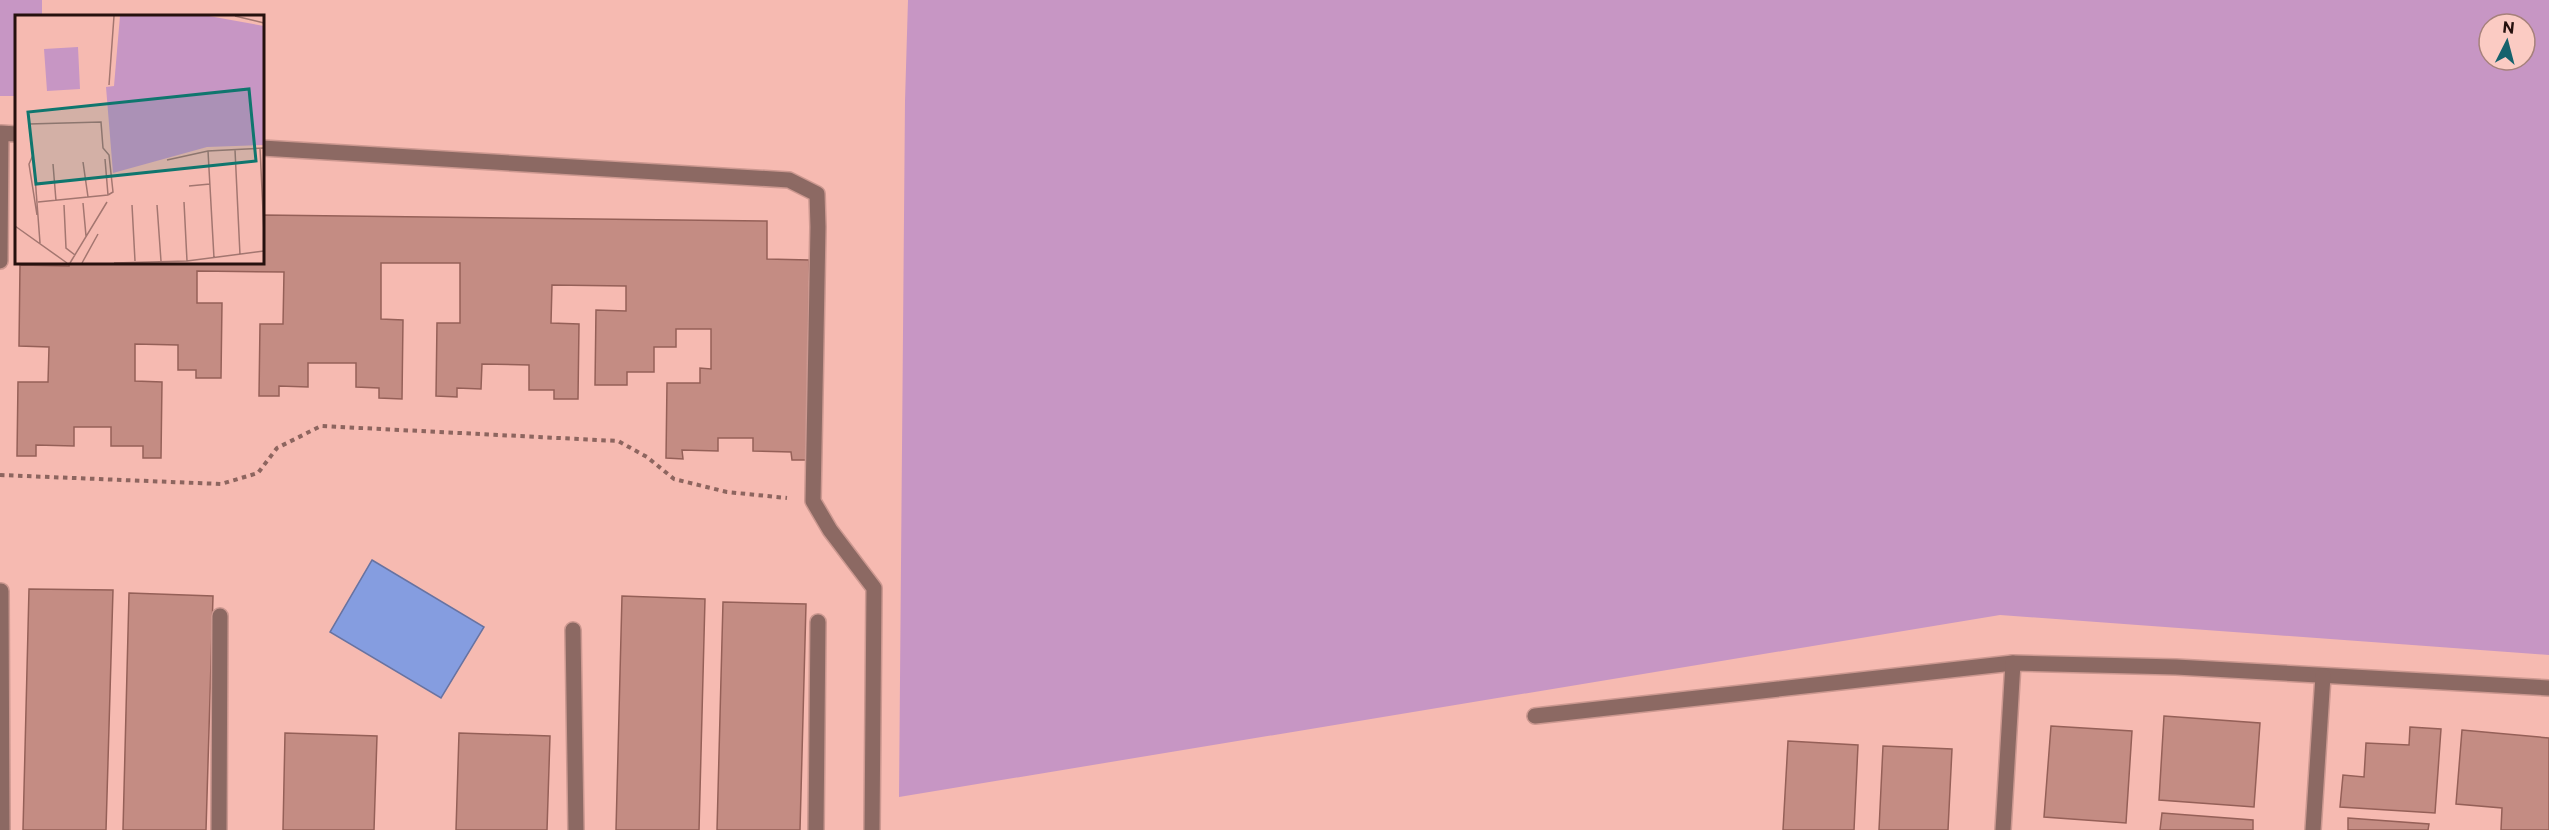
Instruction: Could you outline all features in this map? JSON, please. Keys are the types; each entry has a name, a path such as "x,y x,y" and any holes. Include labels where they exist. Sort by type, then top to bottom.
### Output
{"street":[{"path":"0,261 1,133 15,134"},
{"path":"264,148 789,180 817,194 813,501 830,530 874,588 872,830"},
{"path":"1,591 2,830"},
{"path":"219,830 220,616"},
{"path":"816,830 818,622"},
{"path":"573,630 576,830"},
{"path":"2003,830 2013,663"},
{"path":"1535,716 2013,663 2176,667 2549,688"},
{"path":"2313,830 2323,676"}],"path":[{"path":"0,475 221,484 258,473 277,448 321,426 618,441 647,457 674,479 727,492 813,501"}],"shaded area":[{"path":"0,0 42,0 42,15 15,15 15,96 0,96"},
{"path":"908,0 2549,0 2549,655 2000,615 899,797 905,101"}],"water":[{"path":"372,560 484,627 441,698 330,632"}],"building":[{"path":"264,215 767,221 767,259 809,260 807,460 792,460 791,452 753,451 753,438 718,438 718,451 682,450 683,459 666,458 667,383 700,383 700,368 711,369 711,329 676,329 676,347 654,347 654,372 627,372 627,385 595,385 596,310 626,311 626,286 552,285 551,323 579,324 578,399 554,399 554,390 529,390 529,365 482,364 481,389 457,388 457,397 436,396 437,323 460,323 460,263 381,263 381,319 403,320 402,399 379,398 379,388 356,387 356,363 308,363 308,387 279,386 279,396 259,396 260,324 283,324 284,272 197,271 197,303 222,303 221,378 196,378 196,370 178,370 178,345 135,344 135,381 162,382 161,458 143,458 143,446 111,446 111,427 74,427 74,446 36,445 36,456 17,456 18,382 48,382 49,347 19,346 20,265 69,266 69,264 264,264"},
{"path":"29,589 113,590 106,830 23,830"},
{"path":"129,593 213,596 206,830 123,830"},
{"path":"622,596 705,599 699,830 616,830"},
{"path":"723,602 806,604 800,830 717,830"},
{"path":"2164,716 2260,723 2254,807 2159,800"},
{"path":"2051,726 2132,731 2126,823 2044,817"},
{"path":"2410,727 2441,729 2435,813 2340,807 2343,775 2364,777 2366,743 2409,745"},
{"path":"2462,730 2549,738 2549,830 2501,830 2502,808 2456,804"},
{"path":"285,733 377,736 374,830 283,830"},
{"path":"459,733 550,736 547,830 456,830"},
{"path":"1788,741 1858,745 1854,830 1783,830"},
{"path":"1883,746 1952,749 1948,830 1879,830"},
{"path":"2162,813 2253,820 2253,830 2160,830"},
{"path":"2348,818 2429,824 2428,830 2348,830"}]}
